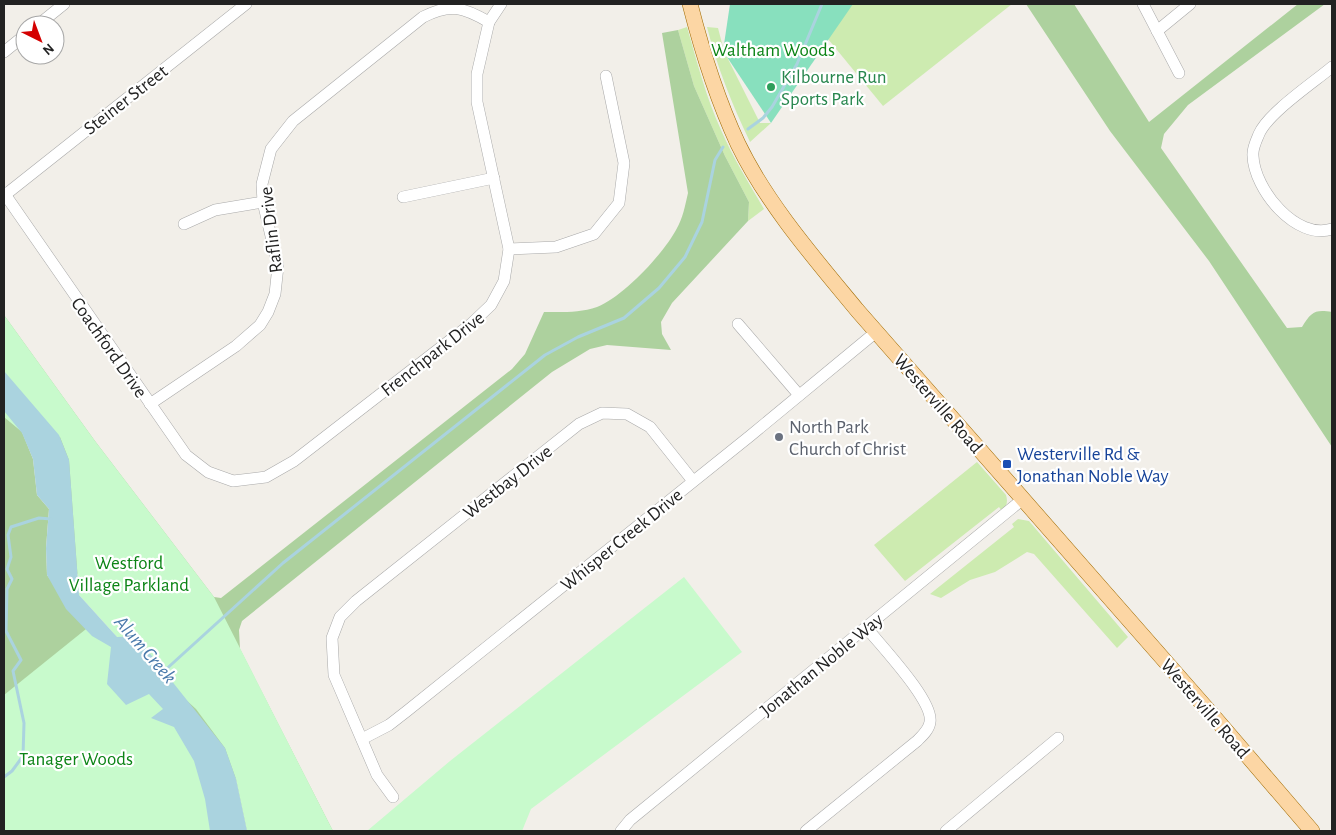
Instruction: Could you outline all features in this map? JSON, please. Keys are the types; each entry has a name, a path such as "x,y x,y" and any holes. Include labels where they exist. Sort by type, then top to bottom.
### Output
{"main road":[{"name":"Westerville Road","path":"690,4 715,87 738,144 767,193 811,254 876,332 1226,730 1312,831"}],"street":[{"path":"50,15 64,4"},
{"name":"Steiner Street","path":"4,194 246,4"},
{"name":"Frenchpark Drive","path":"233,481 266,476 294,461 471,324 491,305 504,281 509,249 478,102 477,74 489,22 501,4"},
{"path":"1143,4 1179,73"},
{"path":"1157,31 1190,4"},
{"name":"Raflin Drive","path":"150,404 236,346 260,325 268,312 275,294 278,266 263,202 262,184 271,149 294,121 423,17 437,9 453,8 472,12 489,22"},
{"path":"4,52 15,43"},
{"path":"1332,67 1270,117 1264,124 1253,149 1254,166 1264,189 1274,204 1289,219 1299,225 1311,229 1332,229"},
{"path":"509,249 556,247 594,234 619,203 624,163 606,76"},
{"path":"403,197 494,178"},
{"name":"Coachford Drive","path":"4,194 186,455 208,472 233,481"},
{"path":"184,224 215,210 263,202"},
{"path":"738,324 799,395"},
{"name":"Whisper Creek Drive","path":"362,739 389,725 407,711 876,332"},
{"name":"Westbay Drive","path":"362,739 334,676 332,638 340,618 356,601 579,424 602,413 627,414 650,427 693,481"},
{"name":"Jonathan Noble Way","path":"621,831 630,820 1023,499"},
{"path":"806,831 917,741 926,732 930,722 928,710 921,695 866,627"},
{"path":"946,831 1058,738"},
{"path":"362,739 377,775 393,797"}],"green space":[{"name":"Kilbourne Run Sports Park","path":"730,4 853,4 771,123 723,51"},
{"path":"845,4 1012,4 883,106 828,39"},
{"path":"1026,4 1074,4 1149,122 1298,4 1325,4 1188,105 1164,134 1161,148 1287,328 1302,327 1308,318 1317,311 1332,312 1332,447 1209,261 1110,131"},
{"path":"687,27 716,118 736,160 764,209 748,221 749,202 725,156 694,86 678,30"},
{"path":"707,27 718,28 724,51 760,123 771,123 750,142 715,56"},
{"path":"678,30 694,86 725,156 749,202 748,221 672,303 661,322 662,334 671,350 607,345 590,349 552,372 242,621 239,630 240,649 333,831 247,831 236,779 117,637 77,573 4,315 95,441 214,597 221,598 512,369 525,354 544,312 584,310 607,302 630,285 662,251 670,240 684,212 688,193 662,33"},
{"name":"Westford Village Parkland","path":"4,315 95,441 214,597 333,831 247,831 236,779 225,748 196,709 117,637 79,595 69,460 60,437 22,432 4,417"},
{"path":"4,411 22,432 33,459 37,495 49,509 46,548 47,575 92,636 4,831"},
{"path":"977,462 1006,495 1007,502 1005,507 1002,511 999,507 905,581 874,545"},
{"path":"1018,519 1029,521 1128,637 1117,648 1034,554 1027,552 995,572 970,580 941,598 930,594 1014,527 1012,524"},
{"path":"684,577 742,652 531,809 522,831 367,831 450,761"},
{"name":"Tanager Woods","path":"96,621 212,769 220,831 4,831 4,695"}],"water":[{"name":"Alum Creek","path":"4,371 59,435 69,460 79,595 117,637 136,636 225,748 236,779 247,831 210,831 205,799 194,761 174,727 151,718 163,709 149,694 126,705 107,684 111,647 92,636 66,609 47,575 46,548 49,509 37,495 33,459 22,433 4,411"}],"waterway":[{"path":"748,129 763,118 772,107 797,64 822,4"},
{"name":"Alum Creek","path":"162,673 283,563 545,355 578,337 624,318 659,288 685,257 702,222 715,160 723,147"},
{"path":"4,777 12,771 23,756 24,723 13,671 21,660 6,631 7,589 12,579 7,569 11,557 8,535 11,527 39,518 51,519"}],"place":[{"name":"Kilbourne Run Sports Park","path":"771,87"},
{"name":"North Park Church of Christ","path":"779,437"},
{"name":"Westerville Rd & Jonathan Noble Way","path":"1007,464"}],"park label":[{"name":"Waltham Woods","path":"773,49"}]}
